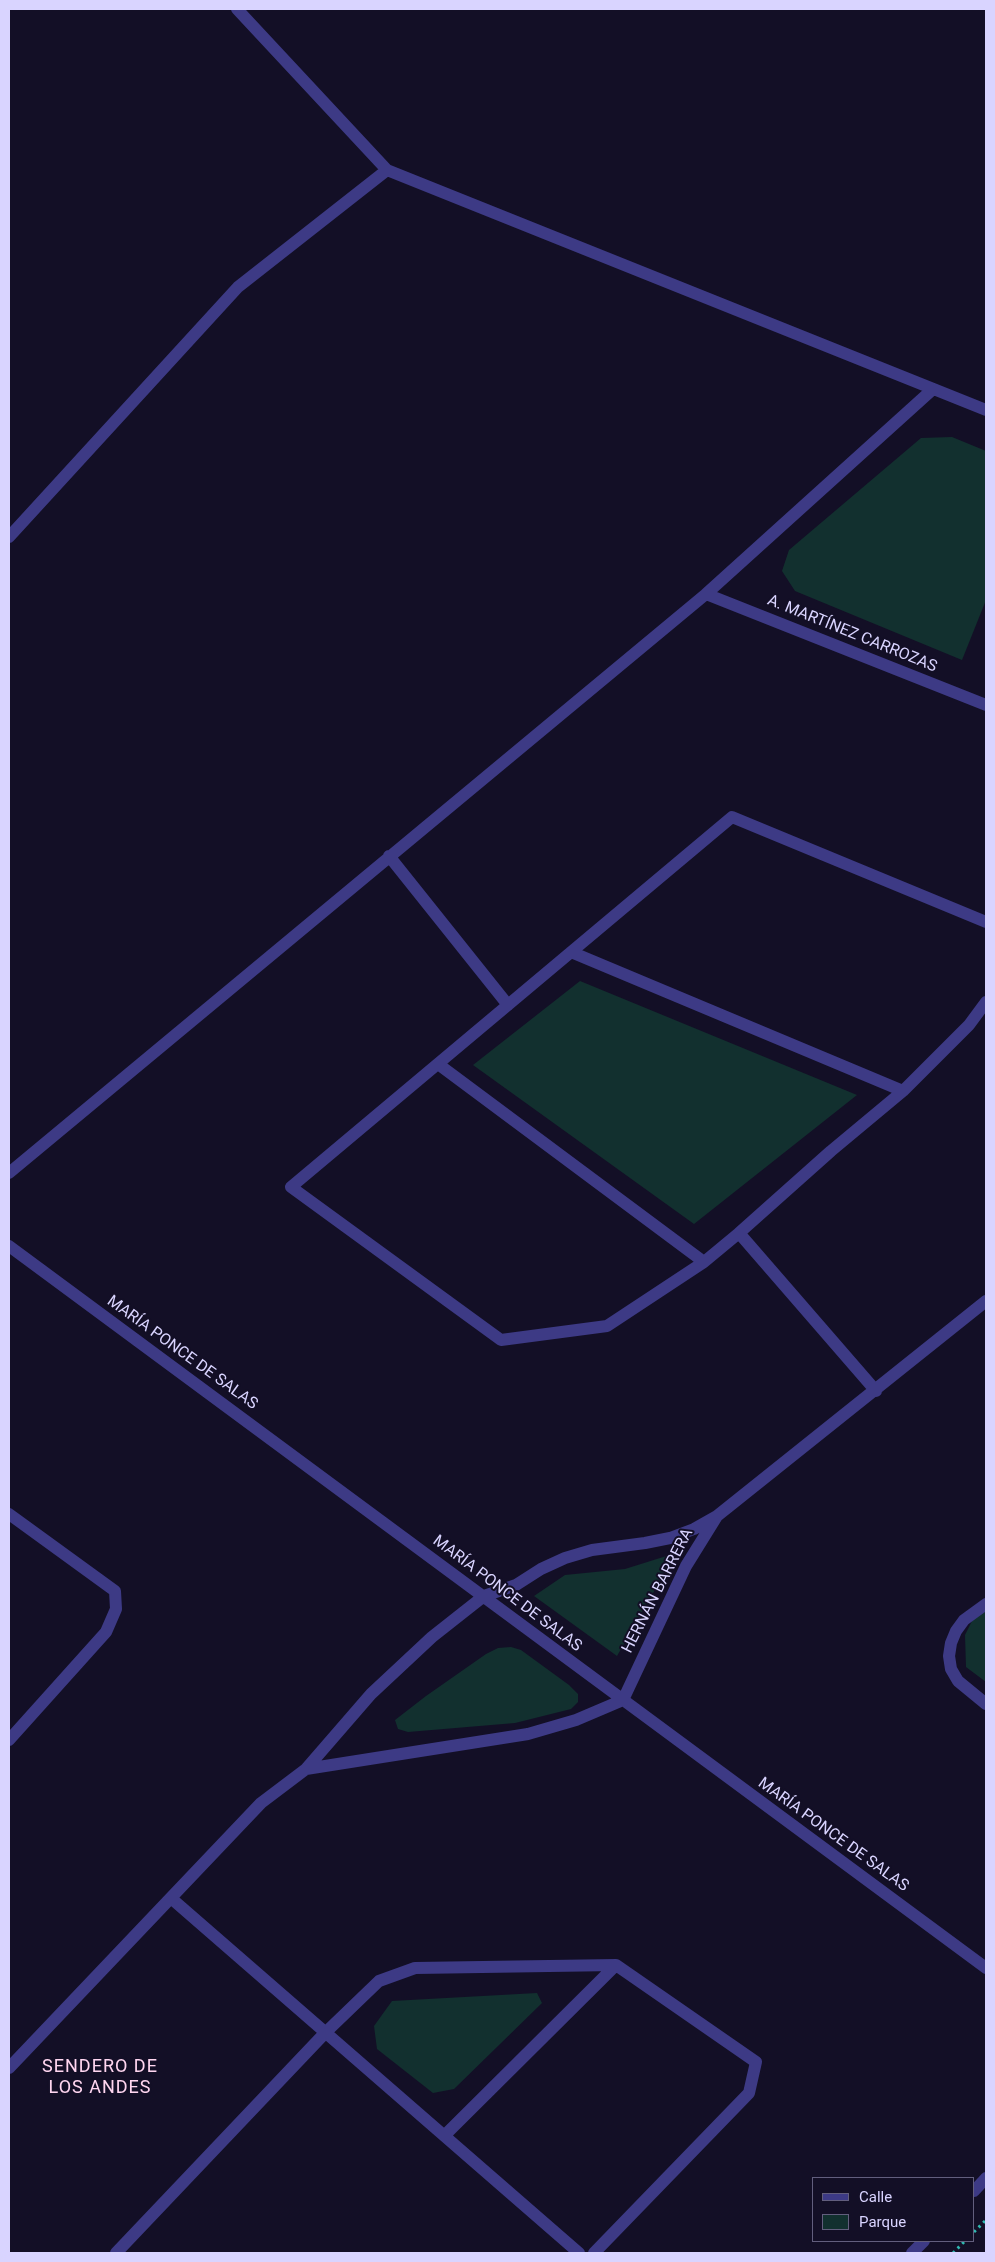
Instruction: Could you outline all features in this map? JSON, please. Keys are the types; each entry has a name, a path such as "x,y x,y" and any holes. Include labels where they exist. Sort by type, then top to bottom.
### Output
{"street":[{"path":"237,9 387,170 986,410"},
{"path":"9,537 238,287 387,170"},
{"path":"9,1173 706,594 933,389"},
{"name":"A. MARTÍNEZ CARROZAS","path":"706,594 986,705"},
{"path":"986,922 732,816 291,1187 502,1340 607,1326 704,1262 903,1091 969,1025 986,1002"},
{"path":"389,856 508,1005"},
{"path":"571,952 903,1091"},
{"path":"438,1064 704,1262"},
{"path":"739,1232 876,1391"},
{"name":"MARÍA PONCE DE SALAS","path":"9,1246 986,1968"},
{"name":"HERNÁN BARRERA","path":"623,1700 666,1605 686,1566 717,1516 986,1302"},
{"path":"9,1514 115,1591 116,1609 106,1632 9,1740"},
{"path":"9,2068 172,1899 261,1803 306,1769 371,1694 432,1637 484,1596 516,1585 540,1569 566,1558 592,1550 670,1538 694,1529 717,1516"},
{"path":"986,1604 964,1620 956,1631 950,1642 949,1656 951,1669 958,1681 986,1704"},
{"path":"306,1769 528,1734 576,1720 623,1700"},
{"path":"172,1899 579,2253"},
{"path":"445,2135 616,1965"},
{"path":"116,2253 325,2033 379,1981 415,1968 616,1965 756,2062 749,2093 594,2253"},
{"path":"975,2190 986,2178"},
{"path":"912,2253 923,2242"}],"path":[{"path":"975,2231 986,2220"},
{"path":"953,2253 964,2242"}],"green space":[{"path":"952,437 986,451 986,600 962,660 795,591 782,571 789,550 921,438"},
{"path":"580,981 857,1095 694,1224 473,1065"},
{"path":"676,1553 617,1656 534,1596 565,1575 625,1569"},
{"path":"986,1607 986,1682 966,1667 965,1635 974,1617"},
{"path":"511,1647 521,1650 569,1685 578,1694 578,1702 571,1709 515,1723 408,1732 398,1729 395,1720 426,1696 486,1654 498,1648"},
{"path":"537,1993 542,2003 454,2089 433,2093 377,2049 374,2026 392,2001"}],"district":[{"name":"SENDERO DE LOS ANDES","path":"100,2077"}]}
